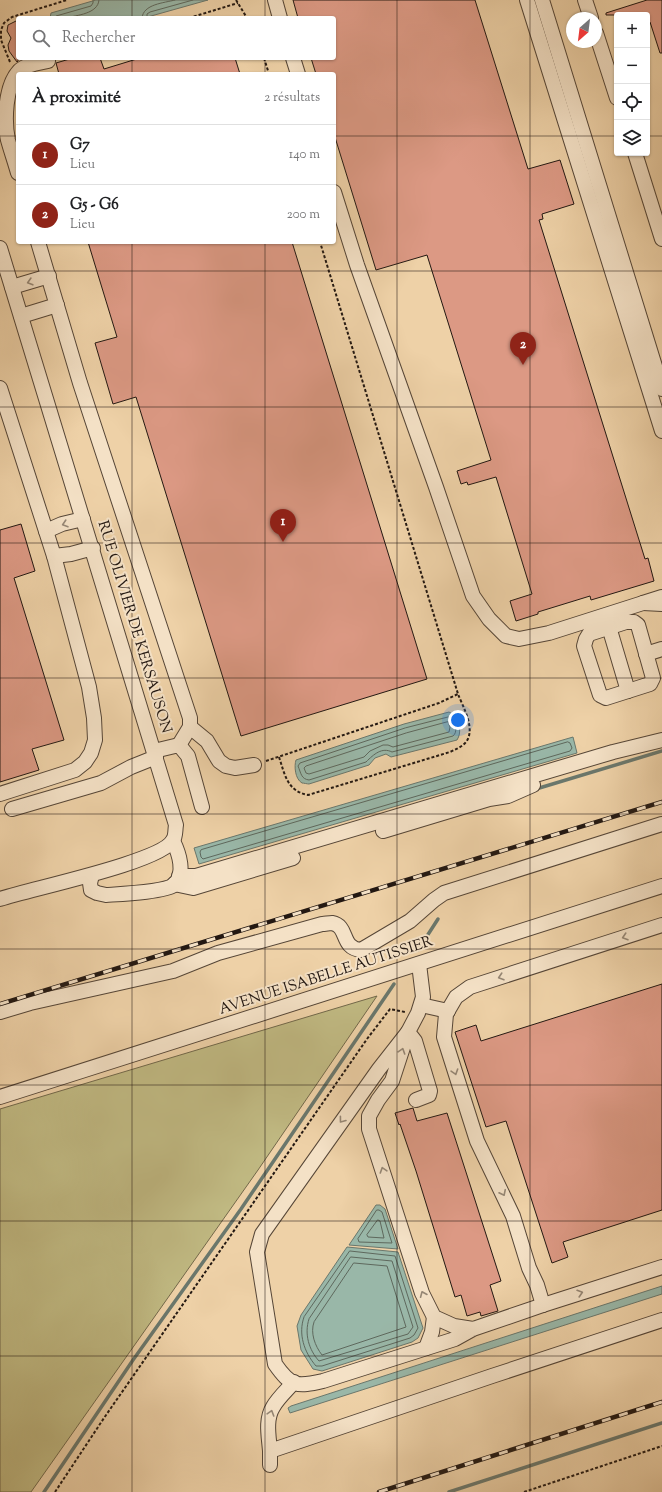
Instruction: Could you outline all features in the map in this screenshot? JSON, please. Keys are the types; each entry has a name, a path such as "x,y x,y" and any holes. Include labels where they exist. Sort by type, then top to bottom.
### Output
{"street":[{"path":"275,0 279,16"},
{"path":"527,0 662,431"},
{"path":"542,0 659,368 662,390"},
{"path":"585,0 589,12"},
{"path":"601,48 614,89"},
{"path":"294,60 297,72"},
{"path":"19,72 28,66 48,61"},
{"path":"16,76 8,92 6,113 8,139 16,166"},
{"path":"635,156 662,238"},
{"path":"336,198 357,265 473,596 489,619 506,636 519,639 549,633 662,597"},
{"path":"12,809 101,783 155,754 179,745 190,727 190,718 80,383 39,244"},
{"name":"RUE OLIVIER DE KERSAUSON","path":"0,248 93,548 176,825 173,841"},
{"path":"12,287 49,276"},
{"path":"21,316 57,305"},
{"path":"0,388 54,556 89,687 94,718 95,740 91,753 85,762 75,770 0,794"},
{"path":"46,531 62,524 84,519"},
{"path":"54,556 71,554 93,548"},
{"path":"643,603 662,604"},
{"path":"626,622 634,622 638,625 646,654 653,678 650,684 606,698 600,695 584,646 589,634 626,622"},
{"path":"609,627 628,691"},
{"path":"646,654 662,649"},
{"path":"190,727 207,741 219,761 226,766 235,768 254,765"},
{"path":"176,880 193,888 489,799 508,796 527,786 594,766 613,752 662,740"},
{"path":"179,745 188,756 202,807"},
{"path":"0,1012 53,998 173,971 218,953 322,924 332,924 338,926 344,933 348,946 355,950 362,950 410,921 444,893 662,824"},
{"path":"0,899 92,875 161,852 173,841 178,853 181,869 176,880 163,889 106,895 91,890 90,884 92,875"},
{"name":"AVENUE ISABELLE AUTISSIER","path":"0,1097 662,886"},
{"path":"543,1305 537,1285 529,1268 513,1216 477,1141 444,1037 448,1011 456,997 470,987 662,925"},
{"path":"419,964 423,997 408,1032 392,1081 378,1100 369,1116 369,1129 422,1293 434,1317 432,1332 426,1348"},
{"path":"419,1009 448,1011"},
{"path":"408,1032 414,1041 430,1091 429,1095 416,1100"},
{"path":"408,1032 379,1068 262,1234 257,1252 275,1364 285,1379 302,1386 323,1381 455,1339 473,1329 662,1267"},
{"path":"434,1317 454,1326 473,1329"},
{"path":"294,1382 273,1406 269,1416 268,1429 270,1458 492,1376 662,1320"}],"path":[{"path":"16,76 1,40 1,30 4,24 12,17 67,0"},
{"path":"236,0 246,16"},
{"path":"196,16 238,3"},
{"path":"265,60 268,72"},
{"path":"279,757 285,776 294,790 308,795 450,752 461,747 467,740 469,731 468,720 458,694 321,244"},
{"path":"254,765 439,704 458,694"},
{"path":"55,1492 113,1405 367,1039 390,1009 419,1009"},
{"path":"524,1492 662,1446"}],"shaded area":[{"path":"377,996 258,1170 31,1492 0,1492 0,1109"}],"water":[{"path":"96,0 208,0 151,16 50,16 51,13"},
{"path":"449,712 456,716 460,728 459,737 457,740 391,757 386,754 375,758 369,765 309,784 302,783 296,776 296,760 404,724"},
{"path":"573,737 577,753 199,864 194,848"},
{"path":"376,1205 380,1205 385,1209 398,1249 349,1245"},
{"path":"347,1247 398,1252 423,1328 418,1338 412,1342 322,1371 313,1369 301,1350 297,1326 301,1315"},
{"path":"662,1286 662,1294 290,1413 288,1408 291,1406"}],"building":[{"path":"293,0 475,0 528,169 560,160 574,204 542,214 543,219 539,220 645,559 648,558 654,581 591,600 590,596 538,612 538,614 516,621 510,601 532,594 496,477 468,485 467,482 461,484 457,471 491,460 427,255 376,270 336,140 336,72 315,72 312,60 336,60 336,16 297,16"},
{"path":"647,0 662,0 662,53 660,53 650,22 650,12 614,12 614,15 606,15 606,13"},
{"path":"16,21 17,62 9,51 8,45 11,38 7,31 8,25"},
{"path":"66,60 101,60 104,69 133,60 236,60 239,72 58,72 56,63"},
{"path":"89,244 293,244 427,679 241,736 136,397 113,404 95,343 117,337"},
{"path":"21,524 35,571 14,578 64,740 32,749 39,770 0,782 0,530"},
{"path":"662,984 662,1210 563,1242 568,1257 552,1263 506,1121 486,1127 455,1032 476,1025 481,1041"},
{"path":"413,1108 417,1121 447,1113 501,1281 490,1285 498,1311 481,1316 480,1312 467,1316 461,1295 455,1297 416,1171 395,1113"}],"waterway":[{"path":"536,789 662,751"},
{"path":"418,950 438,919"},
{"path":"44,1492 133,1360 241,1209 394,984"},
{"path":"449,1492 662,1423"}],"railway":[{"path":"0,1004 662,802"},
{"path":"379,1492 662,1402"}],"place":[{"name":"G5 - G6","path":"523,365"},
{"name":"G7","path":"283,542"}]}
